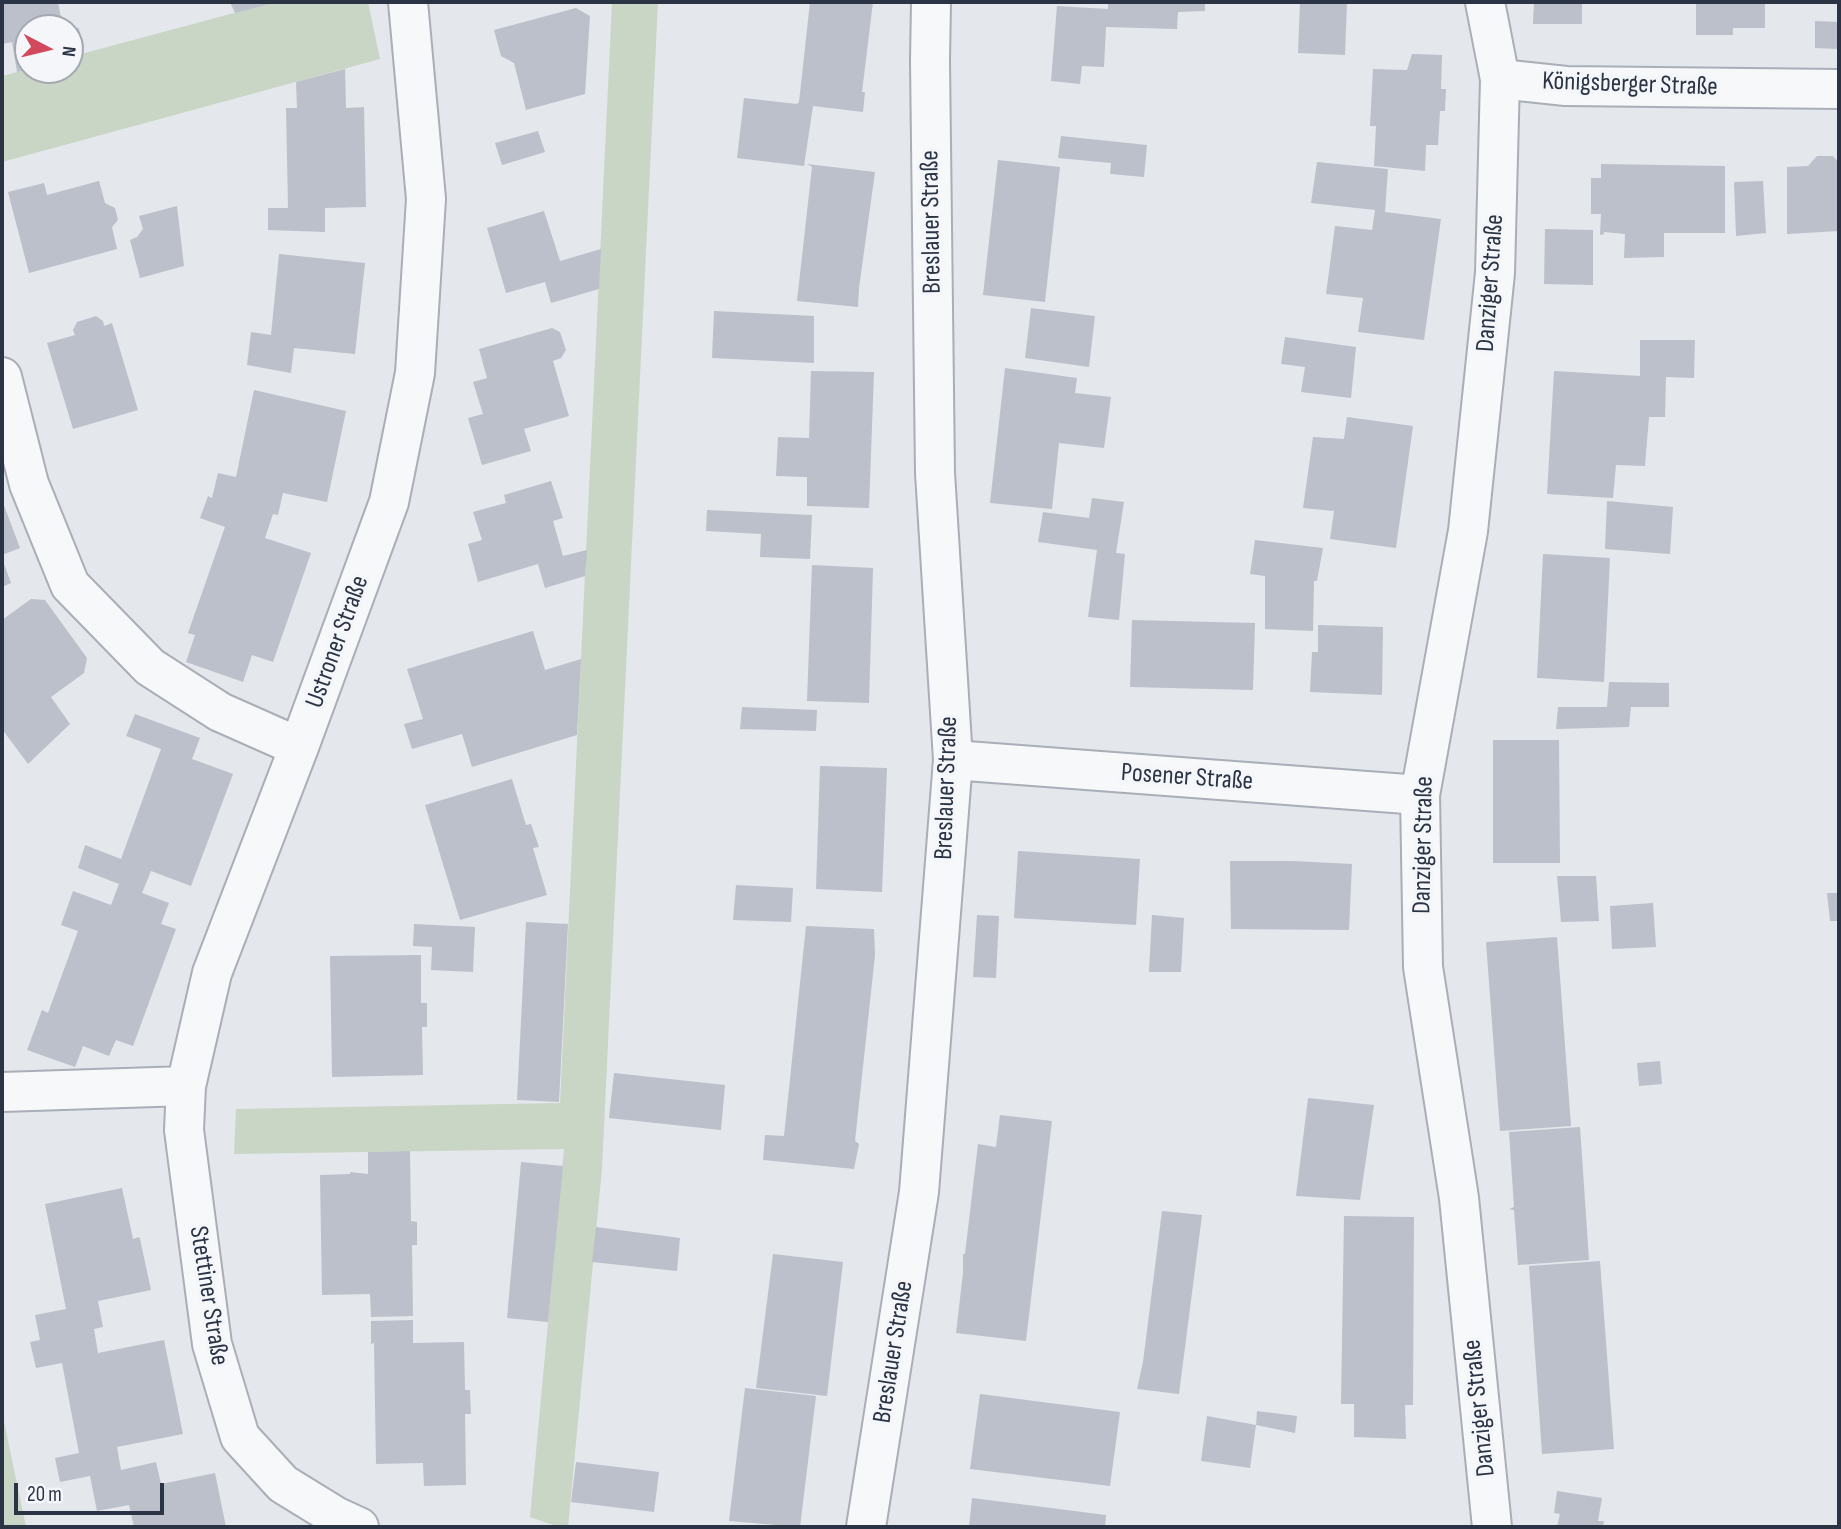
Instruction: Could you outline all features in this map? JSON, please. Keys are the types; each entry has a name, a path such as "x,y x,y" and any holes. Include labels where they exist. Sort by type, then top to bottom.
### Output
{"street":[{"name":"Ustroner Straße","path":"186,1086 212,973 389,502 415,373 426,199 409,2"},
{"name":"Breslauer Straße","path":"866,1527 919,1192 953,761 936,473 931,2"},
{"path":"1485,2 1500,79"},
{"name":"Königsberger Straße","path":"1500,79 1566,86 1839,89"},
{"name":"Danziger Straße","path":"1492,1527 1459,1198 1423,967 1420,795 1468,531 1495,273 1500,79"},
{"path":"2,377 29,484 70,584 150,667 220,712 299,747"},
{"name":"Posener Straße","path":"953,761 1420,795"},
{"path":"2,1092 186,1086"},
{"name":"Stettiner Straße","path":"186,1086 184,1130 212,1344 240,1437 283,1484 335,1516 359,1527"}],"green space":[{"path":"275,2 368,2 380,59 2,162 2,76 14,73 14,84 84,84 84,53"},
{"path":"612,2 658,2 602,1168 568,1527 559,1527 530,1517 564,1149 234,1154 236,1109 560,1103"},
{"path":"2,1412 26,1527 2,1527"}],"building":[{"path":"2,2 58,2 60,14 14,14 14,54 12,42 2,44"},
{"path":"230,2 273,2 273,3 235,13"},
{"path":"810,2 873,2 862,92 865,92 863,112 813,106 804,166 737,158 744,98 797,104 799,102"},
{"path":"1108,2 1205,2 1205,11 1178,12 1177,29 1106,27 1104,67 1082,66 1080,84 1051,81 1057,6 1108,9"},
{"path":"1300,2 1347,2 1345,55 1298,53"},
{"path":"1534,2 1582,2 1582,24 1533,24"},
{"path":"1696,2 1765,2 1765,28 1733,28 1733,35 1696,35"},
{"path":"576,8 590,16 585,94 526,110 514,63 501,56 494,30"},
{"path":"1815,21 1839,22 1839,49 1815,48"},
{"path":"1412,54 1442,55 1441,89 1446,89 1445,111 1440,111 1438,145 1426,145 1425,171 1374,166 1376,126 1370,126 1373,69 1407,70"},
{"path":"345,69 346,108 364,107 366,207 325,208 325,232 268,230 268,208 288,208 286,108 297,108 296,82"},
{"path":"538,131 545,152 502,165 495,143"},
{"path":"1061,136 1147,145 1144,177 1110,174 1111,163 1058,158"},
{"path":"1817,156 1833,156 1839,163 1839,231 1787,234 1787,167 1808,166"},
{"path":"998,160 1060,167 1045,302 983,295"},
{"path":"1317,162 1388,169 1385,212 1441,219 1424,340 1358,332 1363,298 1326,294 1335,226 1372,230 1375,210 1311,203"},
{"path":"807,164 875,172 858,307 797,301 812,167"},
{"path":"1601,164 1725,166 1725,233 1664,233 1664,257 1624,258 1625,234 1604,232 1600,235 1601,214 1591,214 1591,178 1601,178"},
{"path":"99,181 105,203 115,208 118,220 112,227 117,249 29,273 8,192 44,183 47,195"},
{"path":"1763,181 1766,233 1736,236 1734,182"},
{"path":"177,206 184,266 140,278 130,240 137,237 143,229 139,216"},
{"path":"544,211 560,261 601,249 599,289 551,303 545,282 506,293 487,228"},
{"path":"1545,229 1593,230 1593,285 1544,284"},
{"path":"279,254 365,263 355,354 294,348 291,373 247,365 251,332 271,335"},
{"path":"1031,308 1095,316 1089,367 1025,358"},
{"path":"714,311 814,316 814,363 712,358"},
{"path":"96,316 103,321 104,326 112,323 138,410 73,429 47,343 75,335 73,330 77,322"},
{"path":"552,328 560,332 566,350 561,358 553,361 569,416 524,429 531,451 482,465 468,418 483,414 473,382 487,378 479,349"},
{"path":"1285,337 1356,347 1351,398 1301,392 1305,367 1281,364"},
{"path":"1640,340 1695,340 1694,378 1666,377 1665,417 1649,417 1645,466 1616,465 1613,498 1547,494 1554,371 1640,376"},
{"path":"1005,368 1077,378 1075,393 1111,397 1104,448 1059,443 1052,509 990,503"},
{"path":"811,371 874,372 869,508 807,506 807,477 776,476 778,437 809,438"},
{"path":"254,390 346,411 327,502 283,493 278,515 273,514 265,538 311,553 273,662 252,655 243,682 186,662 195,635 188,633 225,527 200,518 208,496 212,498 218,473 236,477"},
{"path":"1347,417 1413,426 1396,548 1330,539 1334,511 1303,508 1313,437 1344,439"},
{"path":"551,481 563,518 553,521 563,556 587,550 585,576 545,588 538,564 478,582 468,544 482,540 473,512 506,503 504,495"},
{"path":"1092,498 1124,502 1116,553 1125,554 1119,620 1088,617 1097,550 1038,542 1043,512 1089,518"},
{"path":"2,500 20,548 2,555"},
{"path":"1607,501 1673,507 1670,554 1605,549"},
{"path":"707,510 812,515 810,559 760,557 761,534 706,531"},
{"path":"1255,540 1323,548 1317,581 1314,581 1313,631 1265,629 1265,576 1250,574"},
{"path":"1543,554 1610,558 1604,682 1537,678"},
{"path":"2,558 11,583 2,587"},
{"path":"812,565 873,568 869,703 807,701"},
{"path":"31,599 45,600 87,658 84,673 51,697 70,724 28,764 2,729 2,620"},
{"path":"1132,620 1255,623 1253,690 1130,687"},
{"path":"1318,625 1383,627 1382,695 1310,692 1312,652 1318,652"},
{"path":"533,631 545,670 581,659 577,735 472,767 462,734 412,749 404,724 423,719 407,669"},
{"path":"1609,682 1669,683 1669,707 1631,707 1629,727 1556,729 1558,707 1607,707"},
{"path":"742,707 817,710 816,731 740,729"},
{"path":"135,714 200,738 192,759 233,774 191,886 151,871 142,893 169,903 161,924 176,929 133,1046 116,1040 109,1056 83,1046 75,1067 27,1050 42,1010 48,1013 78,931 61,925 73,891 111,905 119,884 78,868 85,845 121,859 161,749 126,736"},
{"path":"1493,740 1559,740 1560,863 1493,863"},
{"path":"820,766 887,768 882,892 816,889"},
{"path":"512,779 526,825 531,824 539,847 533,848 547,895 460,920 425,805"},
{"path":"1018,851 1140,859 1136,925 1014,918"},
{"path":"1230,861 1352,864 1349,930 1231,929"},
{"path":"1557,876 1596,876 1599,921 1561,922"},
{"path":"736,885 793,888 791,922 733,920"},
{"path":"1827,893 1839,893 1839,921 1830,921"},
{"path":"1653,903 1656,947 1612,949 1610,906"},
{"path":"977,915 999,916 996,978 973,977"},
{"path":"1152,915 1184,918 1181,972 1149,972"},
{"path":"526,922 568,924 559,1102 517,1100"},
{"path":"414,924 475,927 473,972 431,970 432,947 413,946"},
{"path":"806,926 874,929 875,955 855,1141 859,1144 854,1169 763,1160 765,1135 784,1136"},
{"path":"1557,937 1571,1126 1500,1131 1486,942"},
{"path":"421,955 421,1003 427,1003 427,1027 422,1027 423,1075 332,1077 330,956"},
{"path":"1660,1061 1662,1084 1639,1086 1637,1063"},
{"path":"614,1073 725,1085 721,1130 609,1118"},
{"path":"1308,1098 1374,1105 1360,1200 1296,1196"},
{"path":"1000,1115 1052,1121 1026,1341 956,1333 963,1254 978,1144 996,1147"},
{"path":"1580,1127 1589,1260 1518,1265 1514,1210 1509,1209 1514,1207 1509,1132"},
{"path":"410,1151 411,1221 417,1222 417,1245 412,1245 413,1316 371,1317 370,1294 322,1295 320,1175 350,1172 368,1174 368,1152"},
{"path":"521,1162 563,1166 548,1322 507,1318"},
{"path":"122,1188 133,1239 140,1239 151,1290 98,1301 103,1327 94,1329 98,1353 164,1340 183,1434 117,1447 121,1470 156,1462 161,1484 215,1473 226,1527 134,1527 129,1505 97,1511 90,1476 60,1482 55,1458 79,1453 62,1363 36,1368 30,1342 40,1340 35,1315 66,1309 45,1204"},
{"path":"1162,1211 1202,1215 1179,1394 1137,1389 1143,1362"},
{"path":"1344,1216 1414,1217 1413,1405 1405,1405 1406,1439 1354,1437 1354,1404 1341,1404"},
{"path":"596,1227 680,1238 677,1271 592,1262"},
{"path":"773,1254 843,1262 827,1396 756,1388"},
{"path":"1600,1261 1614,1449 1542,1454 1529,1266"},
{"path":"413,1320 413,1343 464,1342 465,1390 470,1390 471,1414 465,1414 466,1485 424,1486 423,1463 376,1464 374,1343 371,1344 371,1321"},
{"path":"745,1388 816,1396 800,1527 729,1521"},
{"path":"980,1394 1120,1412 1110,1486 970,1469"},
{"path":"1257,1411 1297,1416 1295,1433 1256,1425"},
{"path":"1207,1416 1256,1425 1250,1468 1201,1461"},
{"path":"576,1462 659,1472 654,1512 571,1502"},
{"path":"1557,1491 1602,1498 1598,1521 1604,1521 1603,1527 1557,1527 1560,1514 1554,1513"},
{"path":"972,1498 1106,1515 1105,1527 969,1527"}]}
